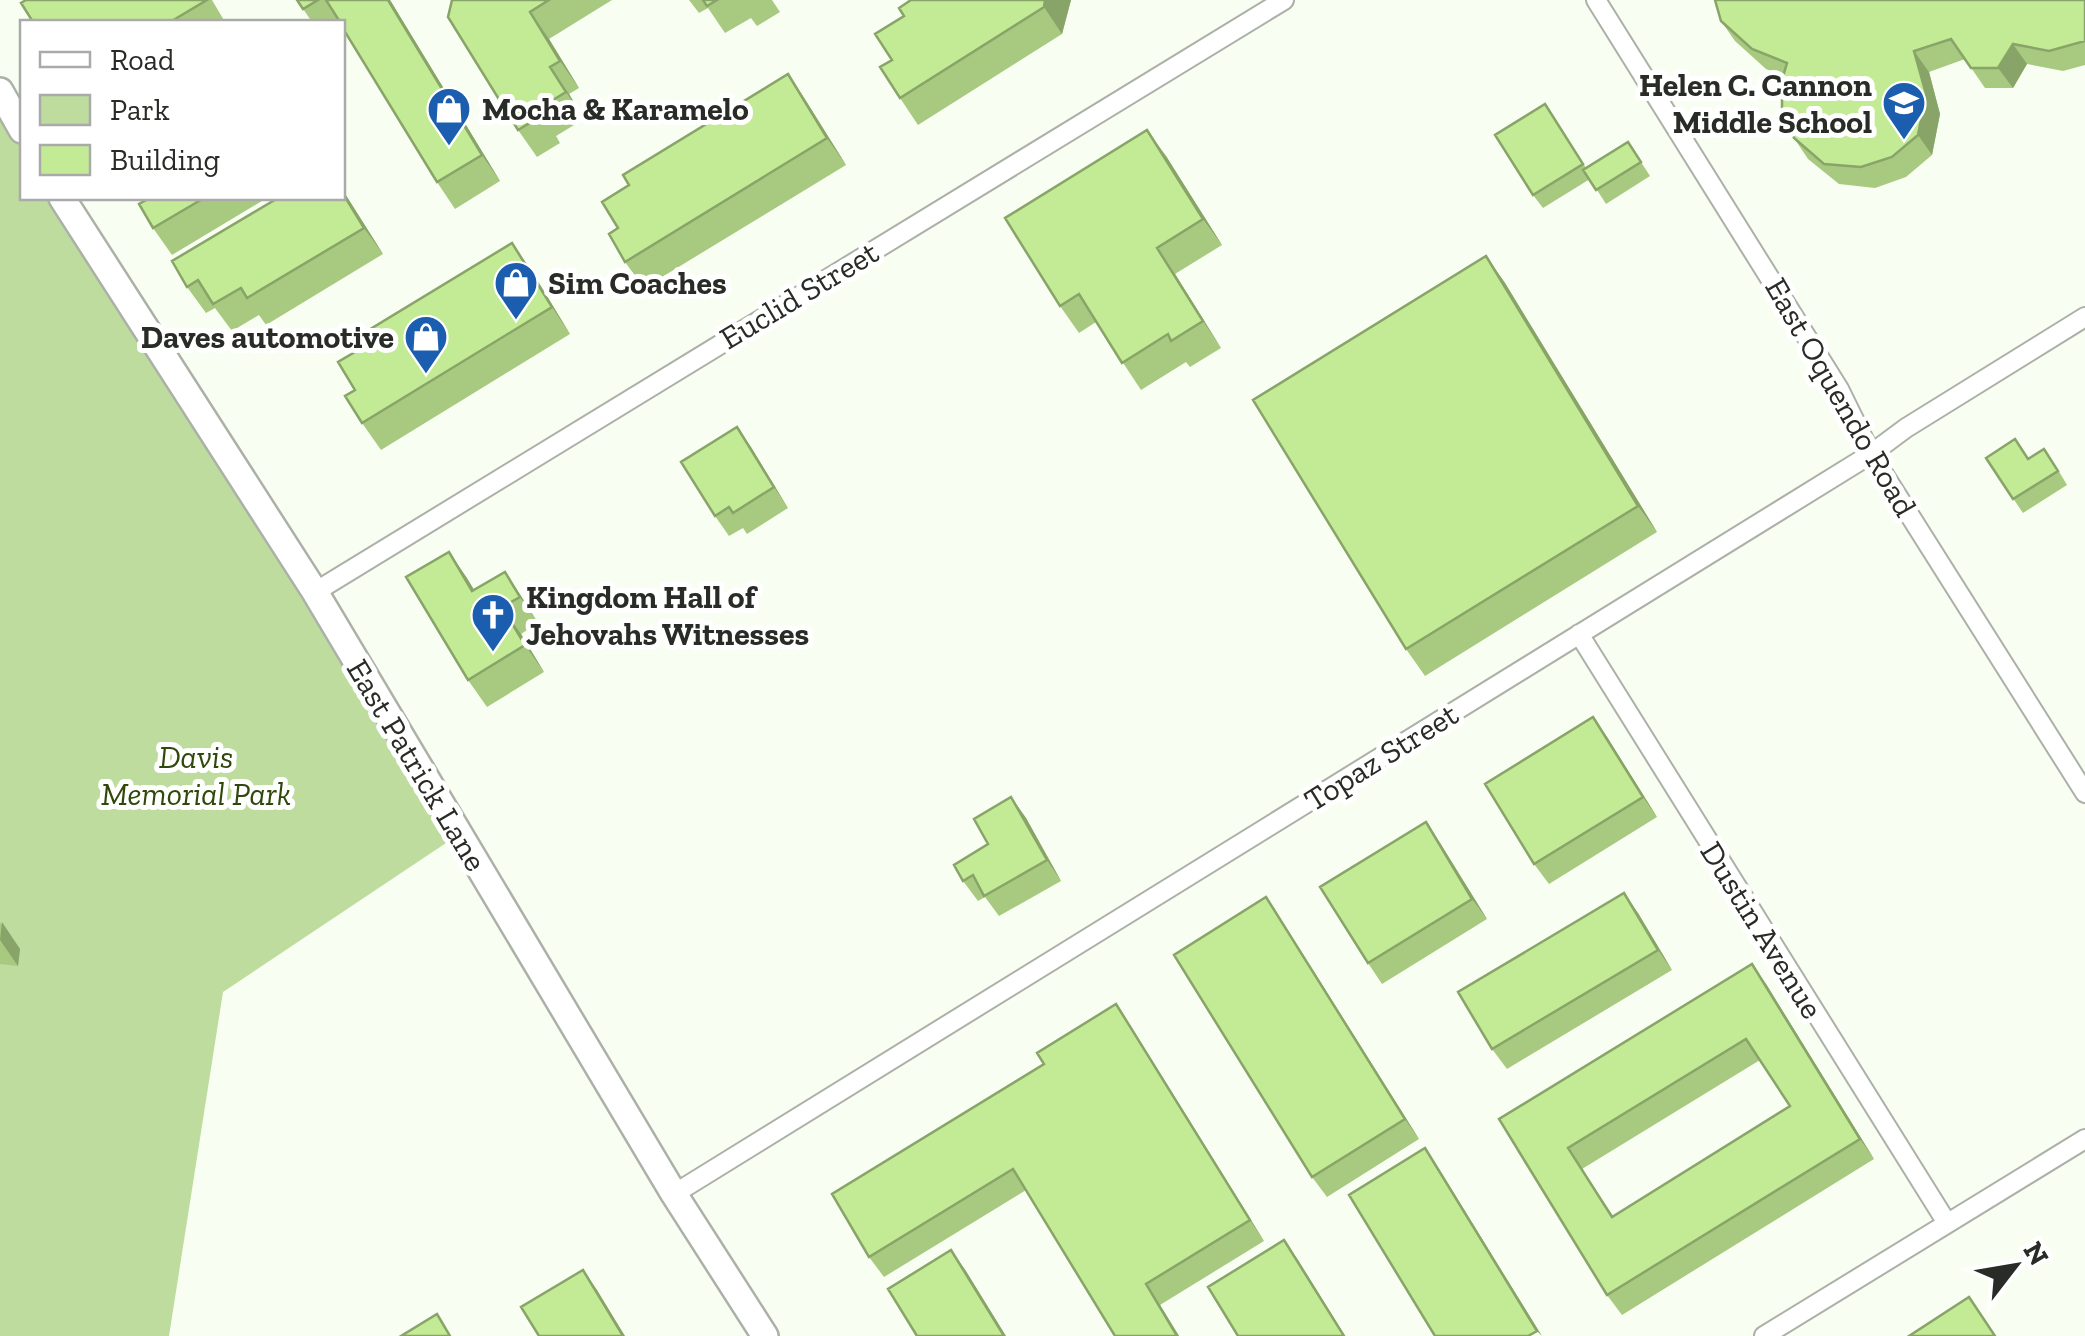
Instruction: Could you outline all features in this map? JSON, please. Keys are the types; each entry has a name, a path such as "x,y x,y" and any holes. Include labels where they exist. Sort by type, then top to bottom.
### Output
{"main road":[{"path":"0,91 20,126"},
{"name":"East Patrick Lane","path":"63,200 315,592 674,1194 765,1336"}],"street":[{"name":"Euclid Street","path":"315,592 1284,0"},
{"name":"East Oquendo Road","path":"1596,0 1829,372 1871,454 2085,794"},
{"name":"Topaz Street","path":"674,1194 2085,318"},
{"name":"Dustin Avenue","path":"1580,634 1948,1223"},
{"path":"1764,1336 2085,1138"}],"green space":[{"name":"Davis Memorial Park","path":"0,91 20,126 20,200 63,200 458,835 223,992 169,1336 0,1336"}],"building":[{"path":"207,0 173,20 32,20 21,3"},
{"path":"297,0 318,0 303,9"},
{"path":"326,0 388,0 482,155 437,182 345,32 345,20 339,20"},
{"path":"452,0 549,0 530,12 560,61 550,67 566,92 538,109 541,116 518,130 448,17"},
{"path":"911,0 1045,0 1044,7 900,98 880,67 892,60 875,34 904,16 899,8"},
{"path":"1715,0 2085,0 2085,41 2049,51 2013,44 1998,68 1971,68 1951,39 1914,51 1926,94 1918,135 1892,157 1861,167 1824,164 1794,138 1782,108 1782,80 1787,63 1752,49 1721,21"},
{"path":"788,74 827,138 625,262 609,234 618,228 602,202 629,185 623,175"},
{"path":"1545,104 1583,164 1533,195 1495,135"},
{"path":"1147,130 1203,219 1157,248 1203,321 1171,341 1168,334 1122,363 1079,294 1060,306 1005,218"},
{"path":"1628,142 1641,162 1596,190 1583,170"},
{"path":"345,197 364,228 247,298 241,288 213,304 198,280 187,287 172,261 275,200 345,200"},
{"path":"146,200 201,200 153,228 139,204"},
{"path":"512,243 552,307 362,423 345,396 355,390 338,362 365,346 359,336"},
{"path":"1486,256 1638,506 1406,649 1253,400"},
{"path":"737,427 774,487 733,513 729,507 715,516 681,462"},
{"path":"2015,439 2028,459 2044,449 2058,471 2013,499 1986,458"},
{"name":"Kingdom Hall of Jehovahs Witnesses","path":"449,552 472,591 505,572 520,597 502,607 525,645 468,680 406,577"},
{"path":"1593,717 1643,797 1534,864 1485,784"},
{"path":"1011,797 1047,860 984,896 973,875 963,881 954,865 988,844 974,819"},
{"path":"1426,822 1472,899 1368,963 1320,887"},
{"path":"1624,893 1658,950 1492,1049 1458,992"},
{"path":"1266,897 1405,1119 1312,1177 1174,955"},
{"path":"1752,964 1860,1139 1607,1295 1499,1119","holes":["1746,1039 1790,1106 1612,1217 1568,1148"]},
{"path":"1116,1004 1250,1220 1146,1284 1177,1336 1115,1336 1013,1169 869,1257 832,1194 1044,1064 1037,1053"},
{"path":"1425,1148 1537,1331 1528,1336 1435,1336 1349,1195"},
{"path":"1284,1240 1344,1336 1238,1336 1208,1287"},
{"path":"951,1250 1004,1336 917,1336 888,1289"},
{"path":"583,1270 623,1336 539,1336 521,1307"},
{"path":"1969,1297 1995,1336 1909,1336"},
{"path":"437,1314 450,1336 401,1336"}],"place":[{"name":"Helen C. Cannon Middle School","path":"1904,141"},
{"name":"Mocha & Karamelo","path":"449,147"},
{"name":"Sim Coaches","path":"516,321"},
{"name":"Daves automotive","path":"426,375"},
{"name":"Kingdom Hall of Jehovahs Witnesses","path":"493,653"}]}
